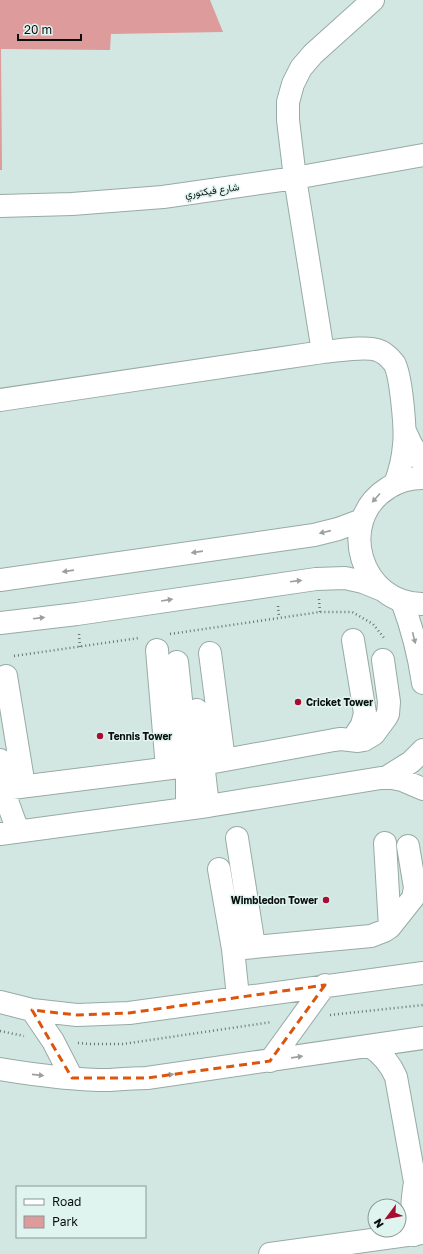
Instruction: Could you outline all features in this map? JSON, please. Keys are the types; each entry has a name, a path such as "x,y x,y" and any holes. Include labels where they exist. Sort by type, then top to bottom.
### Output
{"street":[{"path":"322,352 295,178 288,120 288,102 293,84 301,68 313,54 373,0"},
{"name":"شارع فيكتوري","path":"0,206 72,204 164,197 295,178 423,155"},
{"path":"0,400 322,352 367,348 378,350 387,356 394,364 398,374 405,430 403,457 396,484"},
{"path":"405,430 411,444 423,463"},
{"path":"380,589 368,574 361,557 359,538 362,520 374,500 383,491 404,480 423,478"},
{"path":"0,580 314,535 338,529 362,520"},
{"path":"0,623 77,614 316,579 346,578 363,582 380,589 390,596 413,603 410,622 421,666 423,683"},
{"path":"352,740 362,725 365,713 353,640"},
{"path":"157,650 195,764"},
{"path":"192,659 195,764 198,807"},
{"path":"14,788 195,764 341,739 364,740 370,738 388,714 389,702 383,660"},
{"path":"6,676 14,788 9,832 198,807 387,777 402,780 423,790"},
{"path":"387,777 411,762 423,750"},
{"path":"0,760 14,788"},
{"path":"237,838 254,946"},
{"path":"384,843 390,927"},
{"path":"232,949 371,936 384,931 390,927 410,903 415,893 408,846"},
{"path":"219,869 238,997"},
{"path":"0,1002 32,1010 78,1015 129,1013 419,971"},
{"path":"270,1060 325,985"},
{"path":"32,1010 53,1041 72,1078"},
{"path":"0,1069 33,1075 72,1078 110,1080 147,1078 418,1039"},
{"path":"396,1077 403,1057 418,1039"},
{"path":"270,1254 418,1234 411,1216 411,1202 419,1189 396,1077 392,1067 386,1059 370,1046"}],"path":[{"path":"0,1031 53,1041 90,1044 123,1044 301,1018 423,1004"}],"highlighted area":[{"path":"325,985 270,1061 147,1078 72,1078 32,1010 77,1015 129,1013"}],"green space":[{"path":"0,0 210,0 223,32 111,34 110,50 1,49 2,170 0,170"}],"place":[{"name":"Cricket Tower","path":"298,702"},
{"name":"Tennis Tower","path":"100,736"},
{"name":"Wimbledon Tower","path":"326,900"}]}
